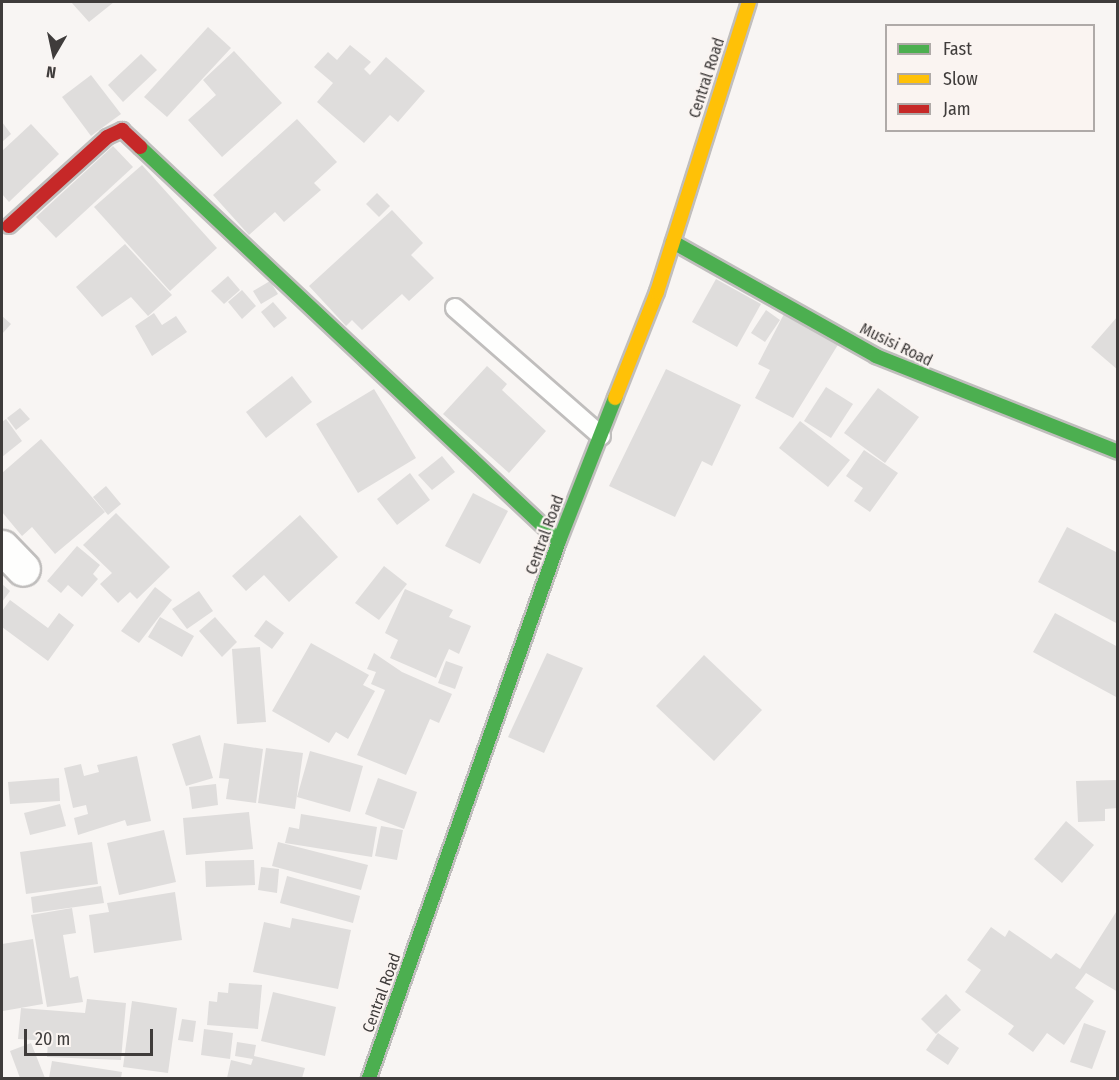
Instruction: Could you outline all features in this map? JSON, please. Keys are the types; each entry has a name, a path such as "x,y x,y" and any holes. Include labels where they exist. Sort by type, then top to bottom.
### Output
{"street":[{"name":"Central Road","path":"369,1078 559,541 601,436 673,242 749,2"},
{"path":"9,226 107,137 122,130 559,541"},
{"name":"Musisi Road","path":"673,242 876,356 1118,452"}],"lane":[{"path":"455,308 601,436"}],"building":[{"path":"71,2 114,2 89,22"},
{"path":"208,27 231,48 167,117 144,97"},
{"path":"350,45 371,62 364,69 370,75 386,57 425,91 398,122 390,115 364,143 317,102 333,83 314,67 328,52 337,60"},
{"path":"234,51 282,103 222,157 188,120 216,95 203,80"},
{"path":"141,54 157,70 123,102 108,85"},
{"path":"91,75 121,114 91,136 62,97"},
{"path":"297,119 337,162 314,183 321,190 284,222 275,212 249,235 213,195"},
{"path":"2,122 11,134 2,142"},
{"path":"31,124 59,154 9,202 2,194 2,151"},
{"path":"113,146 133,167 56,238 36,217"},
{"path":"142,165 217,248 170,291 94,207"},
{"path":"377,193 390,206 379,217 366,204"},
{"path":"392,210 423,243 411,255 434,278 409,301 402,294 362,330 352,320 346,326 309,286"},
{"path":"125,244 172,295 148,316 131,297 102,317 76,287"},
{"path":"228,276 240,290 224,304 211,291"},
{"path":"716,279 761,304 737,347 692,322"},
{"path":"270,281 278,294 261,304 253,291"},
{"path":"242,290 256,306 242,319 228,302"},
{"path":"273,302 287,318 274,328 261,312"},
{"path":"766,310 780,320 765,342 751,333"},
{"path":"154,313 162,325 176,316 187,332 152,356 135,326"},
{"path":"784,314 839,343 793,418 755,398 770,370 758,364"},
{"path":"2,316 11,324 2,334"},
{"path":"1118,316 1118,370 1091,347"},
{"path":"487,366 507,384 502,390 546,431 509,473 443,414"},
{"path":"666,369 741,405 712,466 702,461 675,517 609,486"},
{"path":"292,376 312,402 266,438 246,412"},
{"path":"826,387 853,404 831,438 804,421"},
{"path":"878,388 919,417 885,463 844,433"},
{"path":"374,389 416,458 358,493 316,424"},
{"path":"20,408 30,419 16,430 7,418"},
{"path":"6,419 22,441 2,457 2,422"},
{"path":"800,421 850,460 828,487 779,448"},
{"path":"41,439 105,512 55,554 32,527 22,536 2,512 2,473"},
{"path":"864,450 898,473 870,512 854,501 863,488 846,476"},
{"path":"442,456 455,472 432,490 418,475"},
{"path":"410,473 430,500 397,525 377,499"},
{"path":"106,486 121,504 108,515 93,497"},
{"path":"473,493 508,511 480,564 445,546"},
{"path":"116,513 170,567 137,599 130,592 118,603 100,584 112,573 83,545"},
{"path":"300,515 338,557 289,602 264,575 246,591 232,576"},
{"path":"1067,527 1118,553 1118,624 1038,582"},
{"path":"77,546 100,565 93,574 98,579 82,597 68,585 61,593 47,581"},
{"path":"384,566 407,584 379,620 355,603"},
{"path":"2,584 10,591 2,602"},
{"path":"155,587 172,600 139,643 121,631"},
{"path":"405,589 453,610 449,617 471,626 459,654 449,649 436,678 390,658 398,640 385,633"},
{"path":"199,591 213,611 187,629 172,609"},
{"path":"10,600 48,628 59,613 74,625 48,661 2,627 2,611"},
{"path":"1055,613 1118,647 1118,698 1033,652"},
{"path":"160,617 194,636 182,657 148,637"},
{"path":"215,617 237,642 222,657 199,631"},
{"path":"266,620 284,633 272,649 254,636"},
{"path":"311,643 369,675 363,685 375,691 348,739 336,732 329,743 272,711"},
{"path":"260,647 266,722 237,724 232,649"},
{"path":"374,653 402,672 452,694 439,723 430,719 406,775 357,755 385,690 371,684 376,672 367,669"},
{"path":"547,653 583,668 544,753 508,737"},
{"path":"704,655 762,710 714,761 656,706"},
{"path":"446,661 463,667 455,689 438,683"},
{"path":"200,735 213,778 186,786 172,744"},
{"path":"224,743 263,749 256,803 226,799 229,779 219,778"},
{"path":"266,748 303,753 295,809 258,803"},
{"path":"310,751 363,766 350,812 297,797"},
{"path":"137,756 151,821 127,826 125,820 78,835 74,818 88,814 86,805 73,808 64,768 81,764 84,776 99,772 97,765"},
{"path":"59,778 60,801 10,804 8,782"},
{"path":"378,778 417,792 404,829 365,814"},
{"path":"1118,780 1118,808 1105,809 1105,821 1078,822 1076,781"},
{"path":"216,784 218,805 192,809 189,787"},
{"path":"60,804 66,826 30,835 24,813"},
{"path":"249,812 253,849 186,855 183,818"},
{"path":"301,814 377,827 372,857 285,843 289,827 299,829"},
{"path":"1066,821 1094,845 1062,883 1034,859"},
{"path":"381,826 403,830 397,860 375,856"},
{"path":"164,830 176,882 119,895 107,843"},
{"path":"92,842 98,884 26,894 20,852"},
{"path":"278,842 368,865 361,890 272,866"},
{"path":"254,860 255,885 206,887 205,861"},
{"path":"261,867 279,869 277,893 258,890"},
{"path":"287,876 360,896 353,923 280,903"},
{"path":"101,886 104,903 33,913 31,897"},
{"path":"175,892 182,940 94,953 89,915 109,912 107,903"},
{"path":"72,908 76,933 63,935 70,978 78,976 83,1002 47,1007 31,915"},
{"path":"1118,909 1118,992 1086,973 1075,988 1094,1001 1064,1045 1047,1033 1033,1052 1008,1034 1014,1026 965,992 981,970 967,960 991,927 1005,937 1009,930 1051,959 1056,953 1080,969"},
{"path":"292,918 351,930 338,989 253,972 264,922 290,928"},
{"path":"33,939 43,1004 3,1011 2,944"},
{"path":"229,983 262,985 258,1029 207,1025 209,1001 217,1002 218,992 228,993"},
{"path":"273,992 336,1007 325,1056 261,1041"},
{"path":"946,994 961,1010 936,1034 921,1019"},
{"path":"87,999 126,1003 121,1060 47,1057 48,1041 18,1039 21,1008 85,1013"},
{"path":"132,1001 177,1008 168,1073 123,1067"},
{"path":"182,1019 196,1021 193,1042 178,1040"},
{"path":"1084,1023 1106,1031 1092,1069 1070,1062"},
{"path":"204,1029 233,1033 230,1059 201,1055"},
{"path":"938,1033 959,1048 948,1065 926,1050"},
{"path":"237,1042 256,1045 254,1056 305,1068 302,1078 227,1078 231,1060 251,1065 253,1059 235,1056"},
{"path":"31,1043 45,1078 20,1078 10,1051"},
{"path":"52,1061 122,1072 121,1078 49,1078"}],"traffic: fast":[{"path":"140,147 559,541"},
{"path":"673,242 876,356 1118,452"},
{"path":"369,1078 559,541 615,398"}],"traffic: slow":[{"path":"615,398 657,292 749,2"}],"traffic: jam":[{"path":"9,226 107,137 122,130 140,147"}]}
